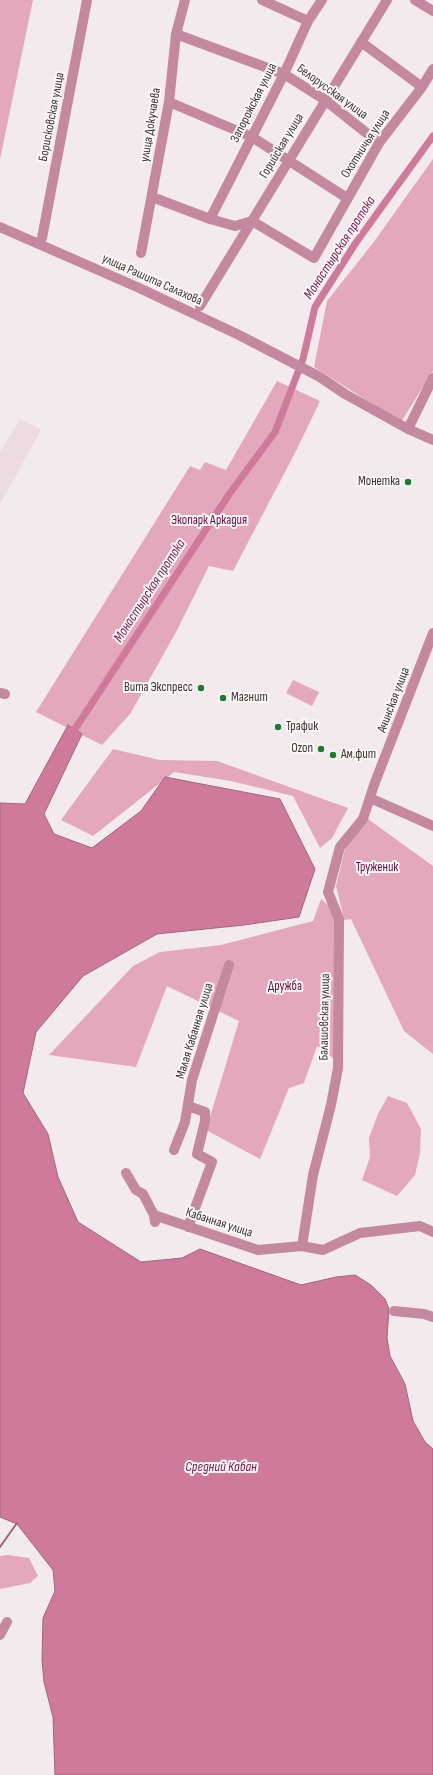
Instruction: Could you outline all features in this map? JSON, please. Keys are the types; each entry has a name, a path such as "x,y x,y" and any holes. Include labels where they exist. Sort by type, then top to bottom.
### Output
{"street":[{"name":"Борисковская улица","path":"42,238 87,0"},
{"name":"улица Докучаева","path":"141,253 169,102 176,34 185,0"},
{"path":"262,0 308,21"},
{"name":"Запорожская улица","path":"210,219 284,74 308,21 322,0"},
{"name":"Горийская улица","path":"200,306 386,0"},
{"path":"415,0 433,11"},
{"name":"Белорусская улица","path":"176,34 284,74 326,100 379,143"},
{"path":"361,42 422,87"},
{"name":"Охотничья улица","path":"252,221 314,258 379,143 422,87 433,69"},
{"path":"169,102 252,137 347,198"},
{"path":"152,197 210,219 235,226 252,221"},
{"name":"улица Рашита Салахова","path":"0,227 137,287 239,335 309,372 408,430"},
{"path":"433,378 408,430 433,440"},
{"name":"Ачинская улица","path":"370,798 433,633"},
{"path":"370,798 433,826"},
{"name":"Балашовская улица","path":"302,1246 313,1175 331,1105 338,1068 339,919 328,892 340,847 363,819 370,798"},
{"name":"Малая Кабанная улица","path":"174,1150 185,1122 192,1080 229,965"},
{"path":"188,1106 205,1112 205,1121 197,1154 212,1162 188,1227"},
{"name":"Кабанная улица","path":"126,1173 136,1190 143,1194 154,1219 188,1227 258,1250 302,1246 323,1250 360,1233 420,1226 433,1232"},
{"path":"394,1311 424,1314 433,1317"},
{"path":"0,1635 7,1622"}],"shaded area":[{"path":"20,419 41,430 0,504 0,452"}],"green space":[{"path":"0,0 33,0 0,159"},
{"path":"433,159 433,371 401,422 314,367 327,301 373,243"},
{"name":"Экопарк Аркадия","path":"277,381 320,401 297,449 233,571 209,566 176,632 130,714 102,745 36,712 190,466 200,470 205,462 226,470"},
{"path":"293,680 319,692 312,706 286,693"},
{"path":"113,749 160,760 217,761 348,808 332,838 320,848 293,796 231,781 174,772 93,836 61,820"},
{"name":"Дружба","path":"368,819 433,866 433,1054 404,1031 351,919 344,920 341,1064 317,1046 304,1083 289,1088 260,1159 206,1130 239,1021 167,986 136,1067 49,1055 133,966 160,952 221,945 313,921 321,899 344,919 336,886 347,841"},
{"path":"388,1096 407,1103 421,1129 420,1153 415,1175 397,1196 362,1180 370,1157 369,1138 378,1114"},
{"path":"8,1555 29,1558 38,1576 30,1583 0,1589 0,1556"}],"water":[{"name":"Средний Кабан","path":"68,725 82,734 44,814 54,834 92,848 141,811 165,777 280,799 315,869 299,917 244,925 157,934 83,976 36,1032 23,1093 48,1134 58,1177 78,1222 141,1262 182,1258 200,1249 301,1285 336,1277 355,1275 371,1285 385,1299 389,1309 387,1338 390,1356 405,1384 413,1421 425,1442 433,1449 433,1775 55,1775 53,1717 44,1682 42,1660 43,1618 55,1591 53,1570 17,1524 0,1517 0,803 25,804"}],"waterway":[{"name":"Монастырская протока","path":"75,729 230,493 275,432 303,359 315,307 355,244 433,136"},
{"path":"0,1547 17,1523"}],"place":[{"name":"Монетка","path":"408,482"},
{"name":"Вита Экспресс","path":"201,688"},
{"name":"Магнит","path":"223,698"},
{"name":"Трафик","path":"278,727"},
{"name":"Ozon","path":"321,749"},
{"name":"Ам.фит","path":"333,755"}],"park label":[{"name":"Труженик","path":"377,868"}]}
